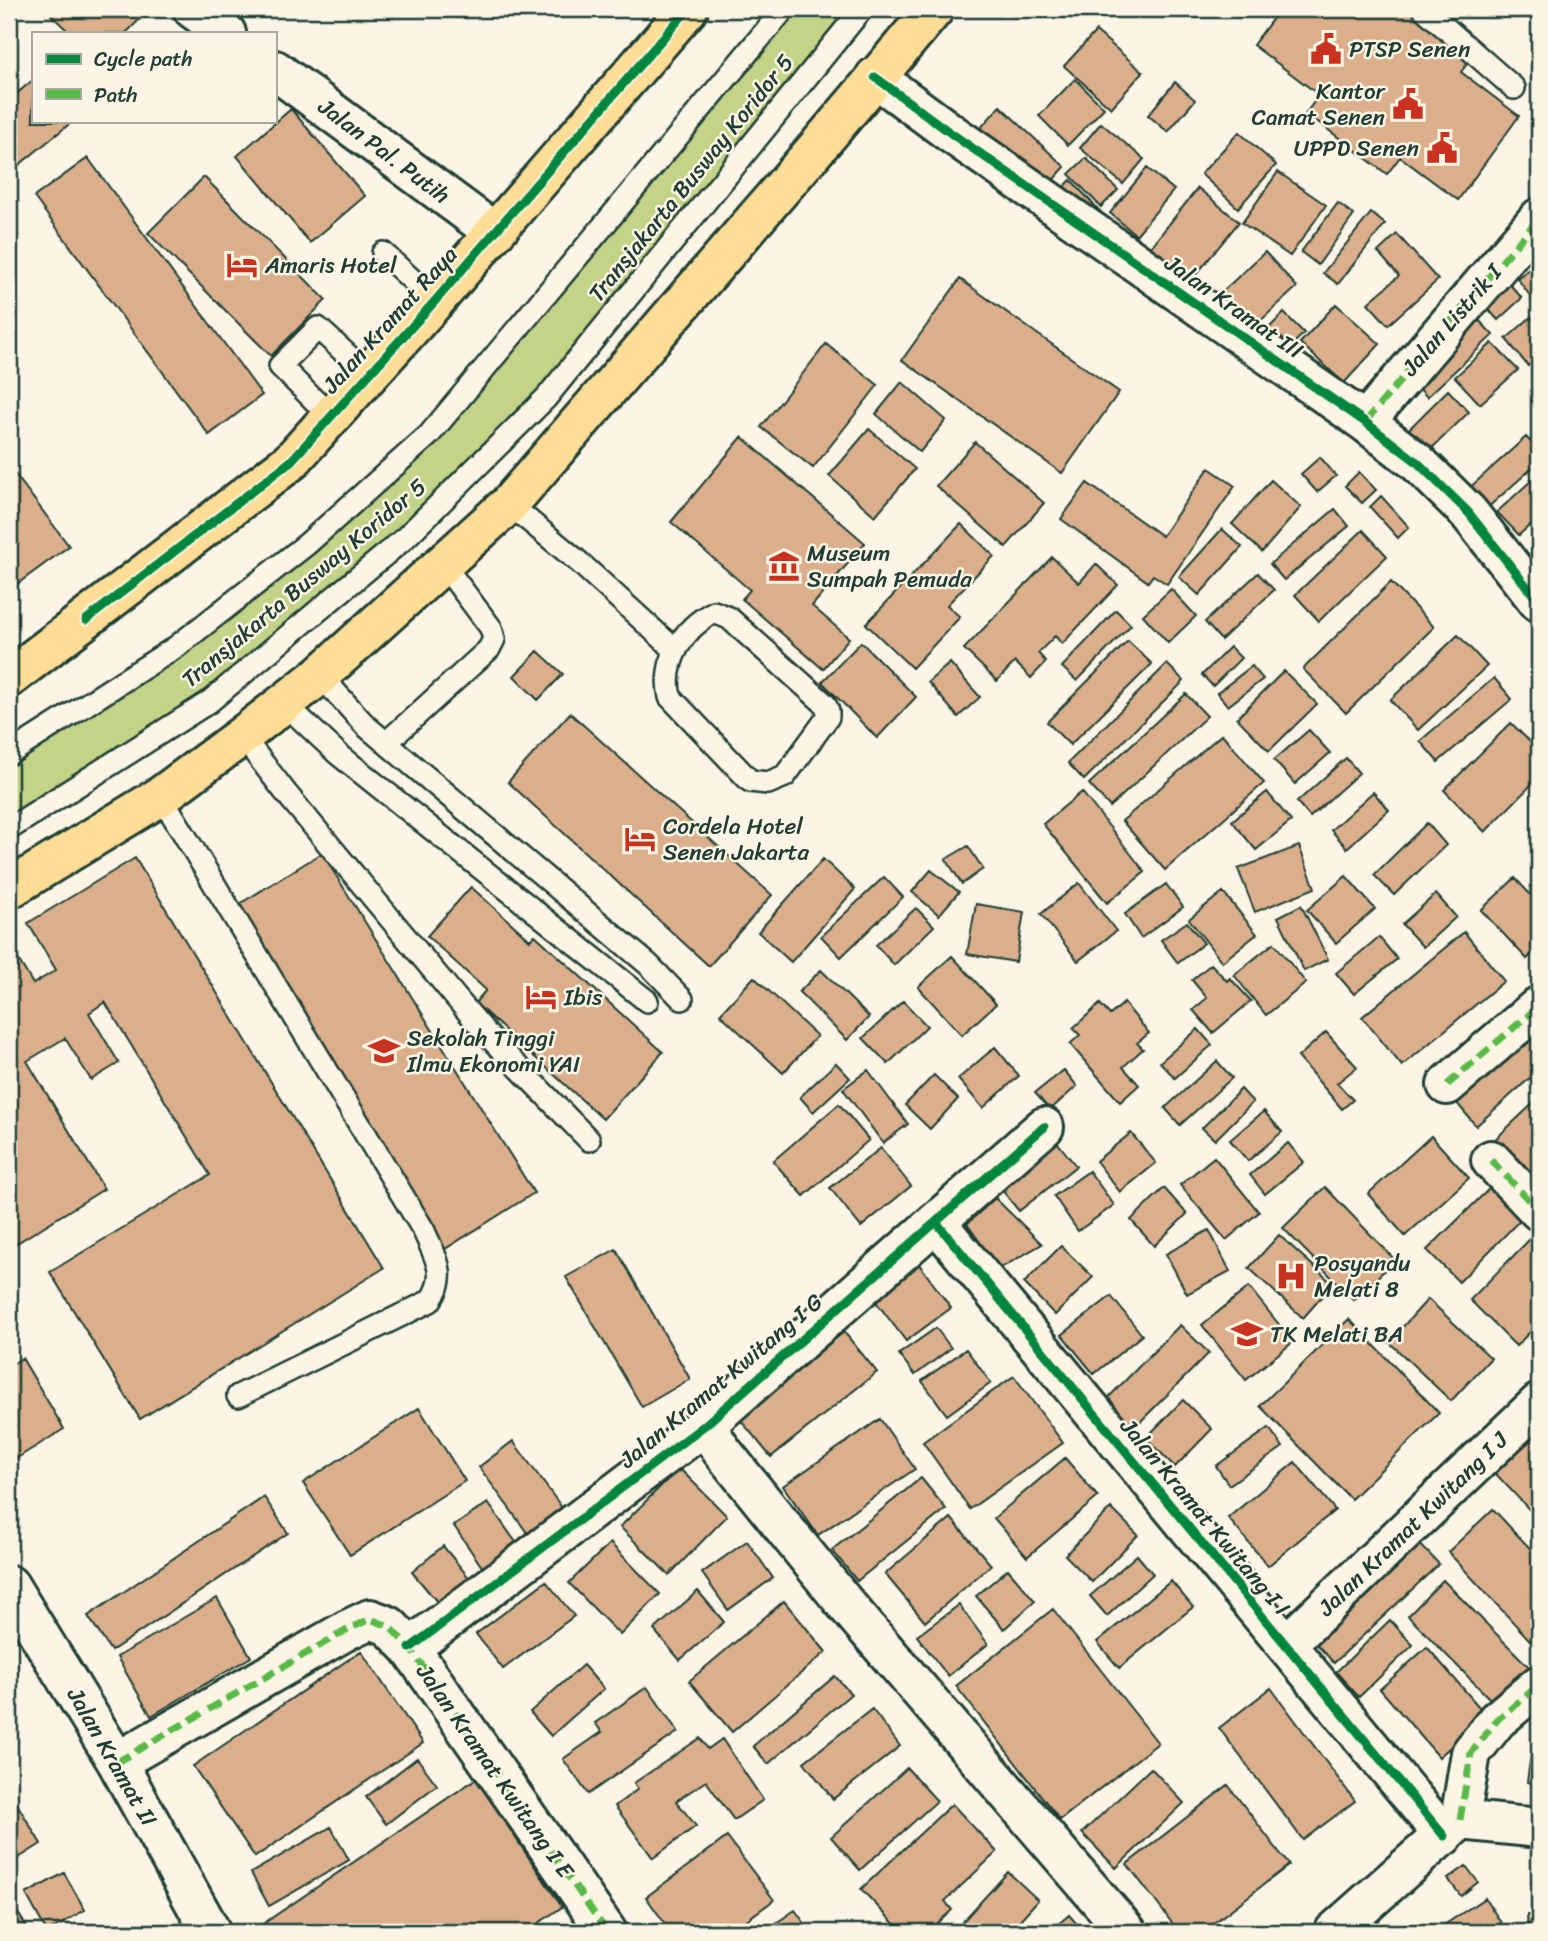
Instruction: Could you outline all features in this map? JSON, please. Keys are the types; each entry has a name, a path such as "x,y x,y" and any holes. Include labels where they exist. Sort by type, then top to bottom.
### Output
{"main road":[{"name":"Jalan Kramat Raya","path":"9,678 291,461 435,301 688,9"},
{"path":"9,888 161,796 242,736 320,675 509,504 934,9"}],"street":[{"path":"193,9 225,32"},
{"name":"Jalan Pal. Putih","path":"276,70 494,232"},
{"name":"Jalan Kramat III","path":"875,76 951,134 1365,422 1417,462 1468,512 1539,602"},
{"name":"Jalan Listrik I","path":"1365,422 1539,218"},
{"path":"1447,1086 1539,1006"},
{"name":"Jalan Kramat Kwitang I G","path":"410,1648 705,1425 1044,1128"},
{"path":"1491,1160 1539,1211"},
{"name":"Jalan Kramat Kwitang I I","path":"936,1222 1286,1645 1452,1828"},
{"name":"Jalan Kramat Kwitang I J","path":"1286,1645 1539,1403"},
{"name":"Jalan Kramat Kwitang I G","path":"705,1425 722,1451 843,1601 1127,1932"},
{"name":"Jalan Kramat II","path":"9,1585 117,1762 211,1932"},
{"name":"Jalan Kramat Kwitang I E","path":"117,1762 370,1619 389,1626 410,1648 607,1932"},
{"path":"1334,1932 1452,1828 1471,1753 1497,1720 1539,1685"},
{"path":"1452,1828 1539,1828"}],"lane":[{"name":"Transjakarta Busway Koridor 5","path":"9,754 176,647 307,544 429,435 783,9"},
{"name":"Transjakarta Busway Koridor 5","path":"9,829 209,702 405,538 545,398 862,9"},
{"path":"1424,9 1514,88"},
{"path":"383,253 435,301"},
{"path":"330,416 280,366 318,328 368,374"},
{"path":"509,504 580,563 674,649"},
{"path":"386,743 489,649 494,639 491,628 443,564"},
{"path":"714,612 729,618 825,704 828,717 785,776 768,783 750,781 683,712 670,697 667,685 674,649 700,619 714,612"},
{"path":"320,675 366,726 649,965 682,999"},
{"path":"284,703 338,754 648,1001"},
{"path":"242,736 457,999 589,1140"},
{"path":"161,796 417,1219 440,1268 439,1289 430,1301 238,1396"}],"green space":[{"path":"785,9 862,9 523,420 209,702 9,823 9,754 158,659 438,424"}],"building":[{"path":"56,9 150,9 127,32 69,32 51,15"},
{"name":"Kantor Camat Senen","path":"1280,9 1412,9 1474,55 1461,72 1519,116 1458,200 1400,157 1387,174 1306,113 1319,95 1253,45"},
{"path":"1096,31 1143,72 1111,108 1064,66"},
{"path":"1075,79 1104,108 1068,145 1039,116"},
{"path":"32,81 32,122 72,122 19,165 9,153 9,100"},
{"path":"1175,82 1195,100 1168,132 1148,115"},
{"path":"1000,106 1065,167 1043,191 978,131"},
{"path":"291,109 365,196 310,243 237,156"},
{"path":"1101,123 1144,159 1123,184 1080,148"},
{"path":"1239,132 1276,165 1238,208 1201,174"},
{"path":"88,158 262,395 209,435 34,197"},
{"path":"1086,158 1118,190 1101,207 1069,174"},
{"path":"1147,168 1174,190 1136,235 1110,213"},
{"path":"1278,172 1326,205 1290,256 1242,223"},
{"path":"204,177 326,300 271,356 148,233"},
{"path":"1071,180 1108,220 1061,190"},
{"path":"1198,188 1239,222 1182,292 1141,259"},
{"path":"1338,203 1354,215 1318,265 1301,252"},
{"path":"1371,213 1385,224 1338,284 1323,273"},
{"path":"1397,234 1438,280 1388,325 1368,303 1399,276 1378,252"},
{"path":"1265,252 1297,287 1243,337 1211,302"},
{"path":"1539,262 1539,308 1517,278"},
{"path":"1503,277 1522,298 1498,320 1479,299"},
{"path":"960,279 1119,392 1062,473 902,360"},
{"path":"1336,304 1380,344 1344,383 1300,343"},
{"path":"1284,313 1304,333 1281,356 1261,336"},
{"path":"1476,317 1493,335 1427,397 1409,377"},
{"path":"1531,317 1539,326 1539,356 1528,366 1506,339"},
{"path":"1492,343 1518,370 1480,404 1455,377"},
{"path":"826,344 878,385 813,468 761,427"},
{"path":"902,382 946,420 920,452 876,414"},
{"path":"1448,390 1469,412 1422,458 1401,437"},
{"path":"869,429 915,469 875,516 829,476"},
{"name":"Museum Sumpah Pemuda","path":"742,437 865,543 812,606 849,638 823,669 742,599 750,590 671,522"},
{"path":"1526,437 1539,451 1539,462 1485,510 1467,490"},
{"path":"975,442 1044,503 1006,547 936,486"},
{"path":"1320,457 1336,476 1317,492 1301,474"},
{"path":"9,466 69,546 9,590"},
{"path":"1209,468 1235,486 1167,584 1153,575 1148,582 1061,519 1087,483 1162,536"},
{"path":"1359,472 1376,490 1362,503 1345,486"},
{"path":"1533,479 1539,486 1539,517 1519,535 1497,512"},
{"path":"1271,480 1301,507 1262,552 1232,524"},
{"path":"1381,496 1409,527 1398,538 1370,507"},
{"path":"1335,509 1349,526 1284,580 1270,564"},
{"path":"961,524 994,556 947,605 960,617 912,668 866,624"},
{"path":"1222,529 1242,547 1199,595 1179,577"},
{"path":"1363,530 1387,556 1319,621 1295,595"},
{"path":"1052,557 1079,583 1096,564 1118,585 1062,644 1055,636 1038,653 1046,662 1031,678 1015,662 997,681 964,649"},
{"path":"1258,573 1274,590 1221,640 1205,622"},
{"path":"1391,582 1434,627 1346,713 1303,669"},
{"path":"1171,589 1196,616 1168,643 1143,615"},
{"path":"1116,610 1131,625 1077,681 1062,667"},
{"path":"1458,635 1487,666 1418,730 1390,700"},
{"path":"1128,641 1152,664 1070,745 1047,722"},
{"path":"861,642 916,697 877,738 822,682"},
{"path":"1230,647 1241,658 1213,686 1202,675"},
{"path":"538,651 563,674 538,700 514,676"},
{"path":"950,663 980,697 958,717 928,682"},
{"path":"1167,664 1184,681 1084,780 1068,763"},
{"path":"1252,666 1263,679 1228,706 1217,693"},
{"path":"1284,671 1317,704 1269,751 1237,718"},
{"path":"1494,678 1512,699 1438,762 1420,741"},
{"path":"1186,694 1207,716 1110,807 1089,784"},
{"name":"Cordela Hotel Senen Jakarta","path":"570,713 772,895 709,966 508,782"},
{"path":"1511,723 1539,751 1539,777 1485,832 1444,790"},
{"path":"1309,730 1330,753 1295,784 1274,760"},
{"path":"1222,734 1264,783 1165,870 1122,821"},
{"path":"1346,758 1359,773 1310,817 1297,802"},
{"path":"1082,792 1145,872 1107,903 1043,824"},
{"path":"1267,792 1291,821 1256,850 1232,821"},
{"path":"1373,792 1389,810 1347,848 1331,830"},
{"path":"1427,823 1446,845 1394,895 1374,875"},
{"path":"968,846 983,869 962,884 946,859"},
{"path":"1299,846 1315,888 1255,912 1238,869"},
{"name":"Sekolah Tinggi Ilmu Ekonomi YAI","path":"322,853 534,1193 445,1249 233,908"},
{"path":"135,858 384,1268 140,1419 50,1272 210,1175 105,1002 89,1013 119,1063 91,1080 65,1038 27,1061 104,1189 12,1246 9,1240 9,944 33,984 56,970 28,923"},
{"path":"823,859 855,889 791,962 758,932"},
{"path":"931,870 959,892 939,915 912,892"},
{"path":"1346,876 1375,909 1336,943 1307,910"},
{"path":"884,877 903,897 841,957 821,936"},
{"path":"1515,878 1539,904 1539,947 1527,959 1481,910"},
{"path":"1079,883 1116,931 1078,961 1041,914"},
{"path":"1166,884 1183,907 1141,938 1125,914"},
{"name":"Ibis","path":"471,887 530,940 535,935 663,1052 603,1119 475,1003 486,990 427,936"},
{"path":"1223,892 1257,934 1222,962 1189,919"},
{"path":"1436,894 1456,917 1423,947 1402,924"},
{"path":"976,904 1024,912 1016,962 967,954"},
{"path":"1301,905 1328,959 1304,971 1278,917"},
{"path":"916,908 934,926 894,965 876,945"},
{"path":"1187,922 1204,943 1178,963 1161,940"},
{"path":"1464,932 1504,981 1402,1066 1362,1017"},
{"path":"1379,937 1397,959 1354,994 1336,973"},
{"path":"1274,943 1306,983 1266,1015 1234,975"},
{"path":"952,956 996,1004 962,1035 918,987"},
{"path":"1211,964 1227,981 1230,978 1251,1001 1213,1033 1193,1010 1207,998 1192,980"},
{"path":"821,970 869,1017 847,1040 799,992"},
{"path":"754,977 817,1036 783,1073 720,1014"},
{"path":"903,1001 927,1026 888,1064 863,1038"},
{"path":"1124,1003 1149,1033 1137,1043 1143,1049 1123,1067 1139,1085 1120,1102 1070,1044 1080,1035 1073,1028 1100,1004 1110,1015"},
{"path":"1539,1022 1539,1070 1476,1126 1452,1097"},
{"path":"1198,1029 1212,1045 1175,1078 1160,1062"},
{"path":"1326,1032 1357,1067 1337,1083 1353,1100 1342,1109 1298,1057"},
{"path":"995,1047 1019,1076 983,1108 958,1079"},
{"path":"1217,1061 1232,1078 1180,1125 1165,1108"},
{"path":"836,1063 850,1078 813,1112 800,1097"},
{"path":"868,1070 908,1124 883,1143 843,1089"},
{"path":"1064,1070 1077,1086 1050,1110 1035,1093"},
{"path":"934,1075 958,1099 930,1129 905,1105"},
{"path":"1241,1089 1253,1102 1215,1140 1202,1128"},
{"path":"1539,1098 1539,1180 1531,1188 1489,1145"},
{"path":"839,1104 869,1140 804,1196 773,1161"},
{"path":"1264,1111 1282,1132 1248,1161 1230,1140"},
{"path":"1050,1133 1076,1166 1019,1211 993,1179"},
{"path":"1131,1133 1156,1163 1120,1192 1096,1161"},
{"path":"1431,1136 1469,1178 1405,1236 1368,1194"},
{"path":"1288,1143 1304,1162 1265,1194 1250,1175"},
{"path":"881,1148 911,1186 861,1227 830,1188"},
{"path":"1214,1157 1259,1212 1226,1240 1180,1185"},
{"path":"1089,1171 1114,1205 1078,1231 1054,1196"},
{"path":"1493,1185 1524,1216 1459,1282 1427,1250"},
{"path":"1325,1187 1395,1260 1354,1300 1283,1228"},
{"path":"1164,1188 1187,1214 1154,1246 1131,1220"},
{"path":"995,1198 1042,1244 999,1269 967,1224"},
{"path":"1209,1230 1230,1271 1187,1294 1166,1254"},
{"name":"Posyandu Melati 8","path":"1279,1235 1333,1284 1303,1318 1249,1268"},
{"path":"1530,1239 1539,1247 1539,1323 1516,1346 1470,1300"},
{"path":"1061,1246 1093,1277 1055,1315 1024,1283"},
{"path":"616,1249 690,1379 642,1407 566,1277"},
{"path":"913,1256 951,1308 906,1341 867,1290"},
{"name":"TK Melati BA","path":"1249,1287 1293,1342 1246,1380 1202,1325"},
{"path":"1111,1296 1142,1335 1094,1374 1062,1335"},
{"path":"1428,1299 1491,1358 1451,1401 1389,1342"},
{"path":"1349,1319 1439,1413 1351,1499 1260,1406"},
{"path":"1180,1325 1209,1353 1132,1430 1104,1402"},
{"path":"936,1328 951,1348 915,1375 899,1354"},
{"path":"844,1332 877,1372 771,1457 738,1417"},
{"path":"966,1349 991,1383 947,1415 922,1381"},
{"path":"22,1358 64,1429 9,1463 9,1366"},
{"path":"1014,1376 1063,1443 970,1509 923,1442"},
{"path":"1183,1400 1212,1429 1175,1467 1146,1438"},
{"path":"419,1408 465,1481 350,1555 303,1483"},
{"path":"880,1419 915,1469 818,1535 783,1486"},
{"path":"1269,1428 1283,1447 1229,1485 1216,1466"},
{"path":"1539,1430 1539,1520 1495,1473"},
{"path":"513,1441 568,1516 534,1542 479,1467"},
{"path":"1065,1458 1098,1497 1027,1557 994,1518"},
{"path":"1295,1462 1335,1510 1268,1566 1228,1518"},
{"path":"679,1468 727,1516 669,1575 620,1527"},
{"path":"921,1478 946,1509 857,1581 832,1550"},
{"path":"264,1497 288,1533 111,1651 88,1616"},
{"path":"488,1503 525,1555 491,1580 454,1526"},
{"path":"1111,1508 1138,1535 1092,1582 1065,1555"},
{"path":"1493,1509 1539,1558 1539,1650 1448,1552"},
{"path":"951,1518 991,1565 925,1622 885,1574"},
{"path":"1412,1536 1439,1564 1334,1663 1308,1635"},
{"path":"747,1541 773,1578 728,1610 702,1573"},
{"path":"610,1543 660,1594 620,1635 569,1583"},
{"path":"443,1546 475,1585 444,1610 412,1572"},
{"path":"1137,1555 1153,1574 1107,1616 1090,1596"},
{"path":"1008,1569 1035,1601 1004,1629 976,1596"},
{"path":"1443,1580 1531,1669 1496,1705 1408,1616"},
{"path":"546,1581 574,1616 503,1669 476,1634"},
{"path":"1171,1581 1193,1607 1119,1668 1097,1642"},
{"path":"698,1591 724,1622 680,1660 654,1630"},
{"path":"217,1598 251,1657 151,1716 117,1657"},
{"path":"784,1601 826,1652 732,1732 689,1681"},
{"path":"959,1605 988,1644 948,1676 917,1636"},
{"path":"1053,1609 1158,1743 1060,1820 956,1686"},
{"path":"1390,1620 1413,1645 1359,1697 1336,1672"},
{"path":"1427,1647 1486,1715 1439,1757 1380,1689"},
{"path":"361,1651 423,1743 255,1857 193,1766"},
{"path":"583,1665 604,1689 551,1736 530,1712"},
{"path":"835,1676 851,1694 768,1764 753,1746"},
{"path":"647,1687 678,1732 588,1794 563,1759 602,1732 595,1723"},
{"path":"1271,1688 1355,1801 1303,1840 1219,1728"},
{"path":"872,1709 900,1746 833,1799 804,1762"},
{"path":"700,1738 708,1749 722,1739 763,1800 734,1820 706,1781 676,1801 696,1826 653,1858 615,1806 638,1789 634,1783"},
{"path":"1531,1753 1539,1754 1539,1784 1527,1782"},
{"path":"417,1758 437,1785 386,1824 366,1797"},
{"path":"907,1768 937,1801 860,1870 831,1837"},
{"path":"1151,1768 1184,1803 1116,1868 1082,1833"},
{"path":"476,1779 562,1907 526,1932 251,1932"},
{"path":"1228,1785 1289,1865 1202,1932 1179,1932 1127,1864"},
{"path":"14,1799 41,1844 9,1864 9,1802"},
{"path":"952,1804 997,1852 945,1901 952,1910 928,1932 902,1932 861,1889"},
{"path":"331,1827 349,1860 269,1906 251,1873"},
{"path":"727,1837 774,1900 730,1932 671,1932 646,1897"},
{"path":"1466,1866 1478,1882 1461,1896 1448,1879"},
{"path":"1008,1872 1038,1900 1009,1932 953,1932"},
{"path":"64,1873 85,1910 47,1932 26,1894"},
{"path":"1485,1898 1507,1932 1448,1932 1444,1925"},
{"path":"13,1905 30,1932 9,1932 9,1908"},
{"path":"795,1910 806,1925 795,1932 763,1932"},
{"path":"1069,1915 1084,1932 1049,1932"},
{"path":"1527,1915 1539,1915 1539,1932 1528,1932"}],"marked path":[{"path":"1365,422 1539,218"},
{"path":"1447,1085 1539,1006"},
{"path":"1491,1160 1539,1211"},
{"path":"117,1762 370,1619 389,1626 410,1648 607,1932"},
{"path":"1460,1820 1471,1753 1497,1720 1539,1685"}],"cycle path":[{"path":"86,620 291,461 435,301 688,9"},
{"path":"875,77 952,134 1365,422 1417,462 1468,512 1539,602"},
{"path":"410,1648 705,1425 1044,1127"},
{"path":"936,1222 1444,1836"}],"place":[{"name":"PTSP Senen","path":"1326,49"},
{"name":"Kantor Camat Senen","path":"1408,104"},
{"name":"UPPD Senen","path":"1442,148"},
{"name":"Amaris Hotel","path":"242,265"},
{"name":"Museum Sumpah Pemuda","path":"784,566"},
{"name":"Cordela Hotel Senen Jakarta","path":"640,839"},
{"name":"Ibis","path":"541,997"},
{"name":"Sekolah Tinggi Ilmu Ekonomi YAI","path":"384,1051"},
{"name":"Posyandu Melati 8","path":"1291,1276"},
{"name":"TK Melati BA","path":"1247,1334"}]}
